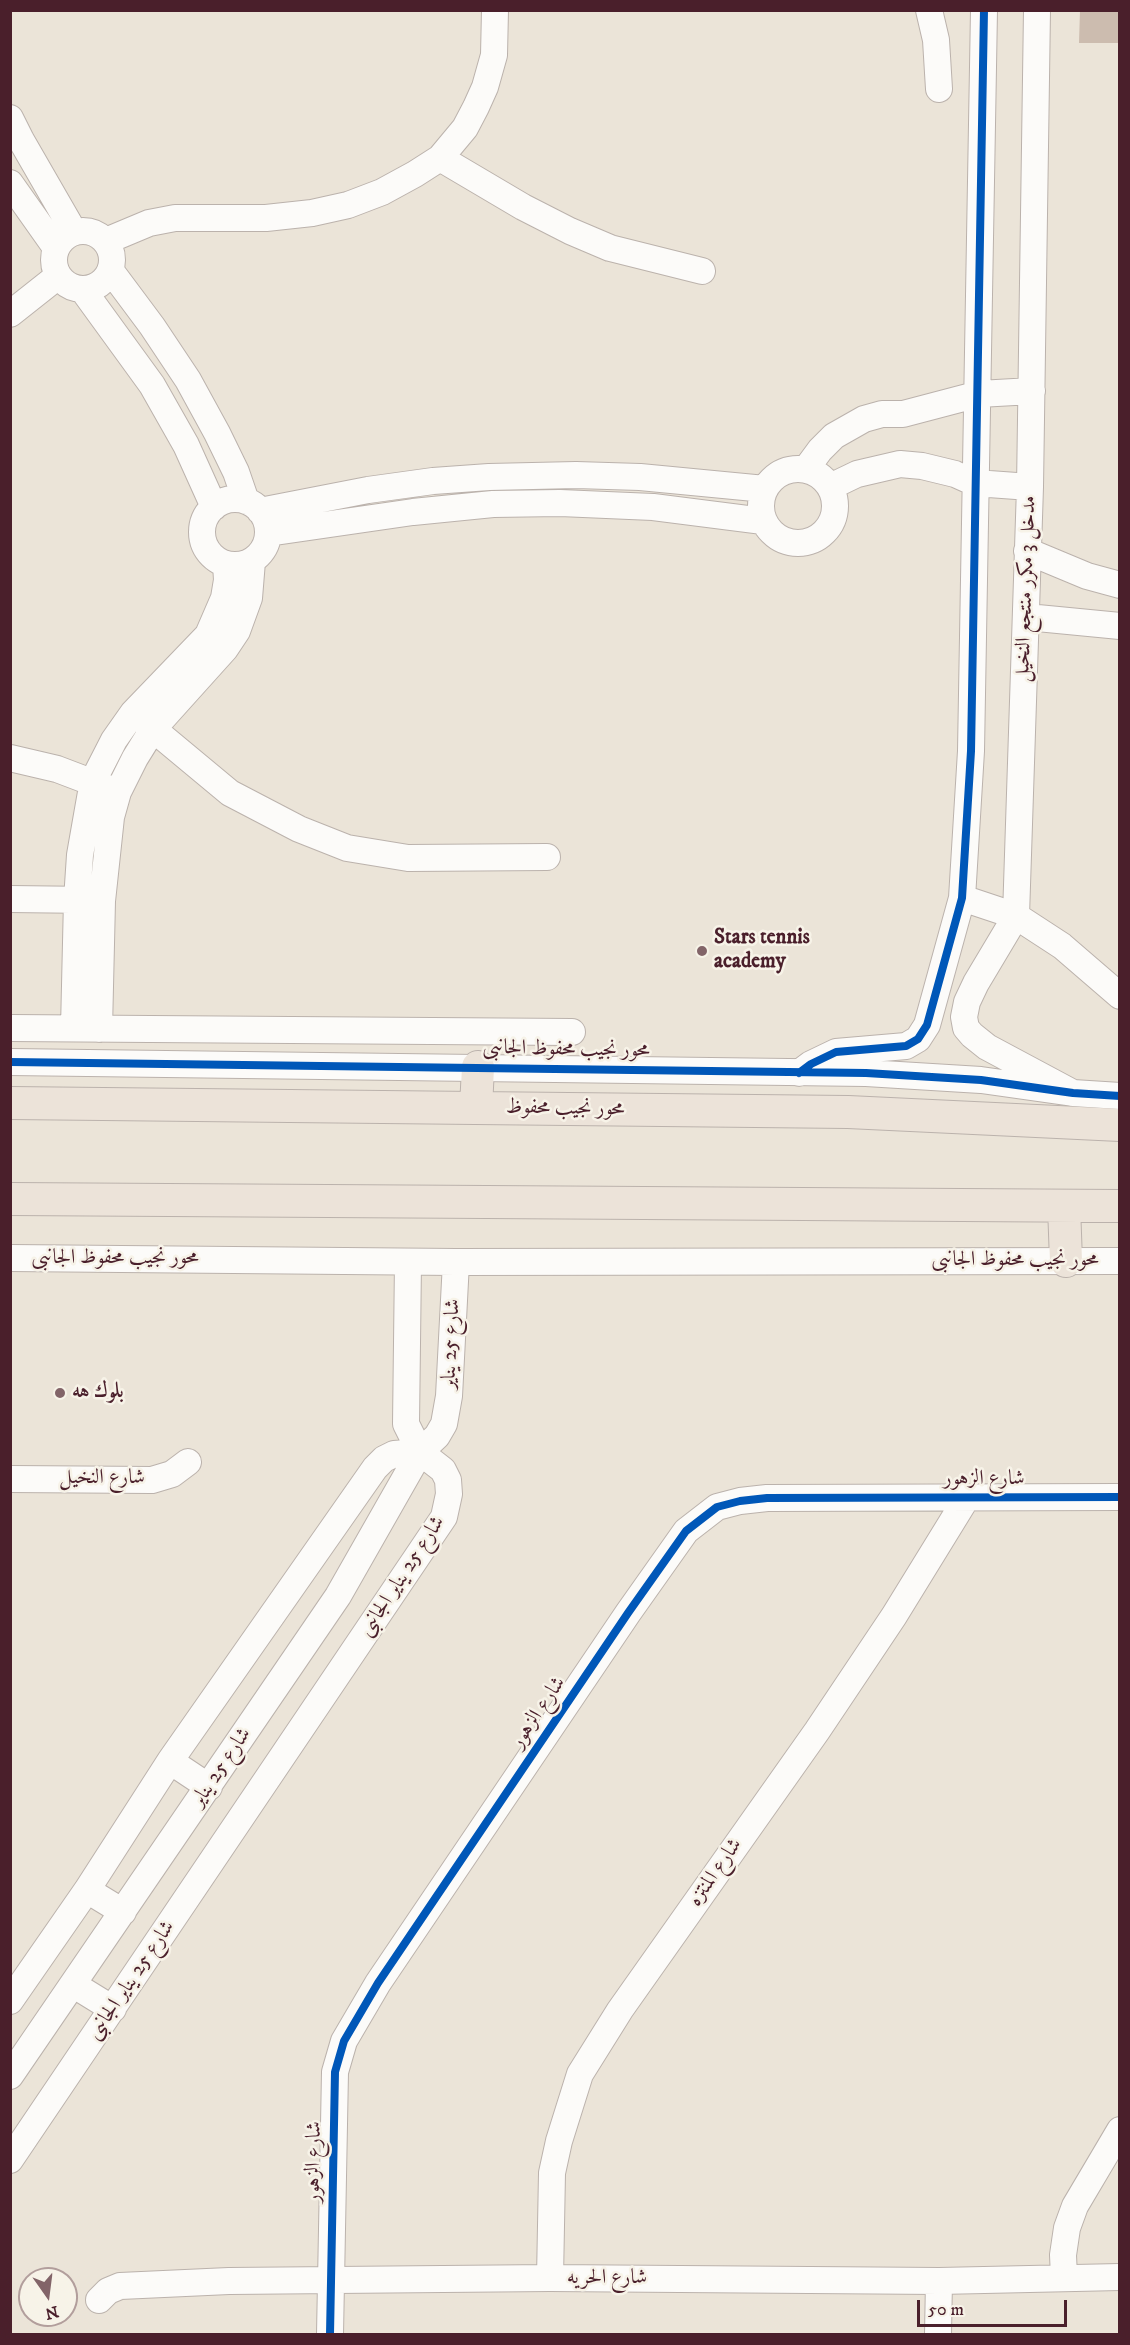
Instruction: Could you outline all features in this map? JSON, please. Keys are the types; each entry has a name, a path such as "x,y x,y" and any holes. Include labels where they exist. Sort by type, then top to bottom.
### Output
{"main road":[{"path":"476,1108 478,1067"},
{"name":"محور نجيب محفوظ","path":"10,1103 848,1112 1119,1125"},
{"path":"10,1199 1119,1206"},
{"path":"1064,1206 1066,1261"}],"street":[{"path":"106,241 149,223 175,218 266,218 312,213 348,205 382,192 440,158 465,128 485,87 494,55 495,10"},
{"path":"928,10 936,40 939,89"},
{"path":"799,1073 811,1064 836,1052 906,1046 918,1039 927,1025 962,898 971,751 984,10"},
{"name":"مدخل 3 مكرر منتجع النخيل","path":"1037,10 1027,617 1016,916 967,1002 964,1017 966,1028 987,1047 1073,1093"},
{"path":"10,118 65,240"},
{"path":"440,158 523,207 570,231 610,248 702,271"},
{"path":"10,183 65,240"},
{"path":"86,231 97,234 106,241 113,259 111,271 104,281 94,288 83,290 69,286 58,276 53,262 65,240 86,231"},
{"path":"111,271 188,380 258,515 266,544 252,561 239,565 226,564 214,558 205,547 202,534 204,520 214,507 234,500 258,515 413,512 493,504 560,502 653,507 763,521"},
{"path":"10,314 58,276"},
{"path":"83,290 152,384 186,445 214,507"},
{"path":"806,469 834,436 864,419 882,414 903,414 979,394 1032,391"},
{"path":"830,487 857,474 900,464 947,472 975,483 1030,487"},
{"path":"806,469 824,479 830,487 835,500 835,513 830,526 821,536 808,542 795,543 782,540 771,532 763,521 760,510 765,489 772,479 782,472 806,469"},
{"path":"258,515 379,489 433,481 489,477 576,475 640,477 765,489"},
{"path":"1028,551 1087,576 1119,585"},
{"path":"89,900 110,829 118,792 153,729 225,649 237,632 249,598 252,561"},
{"path":"87,1029 89,900 81,855 93,782 114,740 133,713 208,634 224,598 227,580 226,564"},
{"path":"1027,617 1119,626"},
{"path":"133,713 230,794 299,829 347,848 408,858 547,857"},
{"path":"10,758 57,769 118,792"},
{"path":"962,898 1016,916 1062,946 1119,996"},
{"path":"10,899 89,900"},
{"path":"10,1028 572,1032"},
{"name":"محور نجيب محفوظ الجانبى","path":"10,1062 478,1067 924,1076 981,1080 1073,1093 1119,1096"},
{"name":"محور نجيب محفوظ الجانبى","path":"10,1258 408,1262 1119,1261"},
{"name":"شارع 25 يناير","path":"408,1262 406,1424 420,1452"},
{"name":"شارع 25 يناير","path":"10,2076 338,1596 420,1452 437,1436 444,1424 447,1412 456,1262"},
{"path":"10,2001 87,1890 170,1761 375,1468 384,1459 394,1454 420,1452"},
{"name":"شارع 25 يناير الجانبى","path":"10,2160 444,1516 449,1500 448,1480 443,1470 420,1452"},
{"name":"شارع النخيل","path":"10,1479 152,1480 172,1474 188,1462"},
{"name":"شارع الزهور","path":"330,2334 335,2072 344,2041 378,1983 686,1531 717,1507 740,1501 767,1498 1119,1497"},
{"name":"شارع المنتزه","path":"550,2278 552,2173 565,2120 580,2074 620,2010 817,1731 894,1616 966,1498"},
{"path":"170,1761 209,1787"},
{"path":"87,1890 123,1912"},
{"path":"74,1985 113,2009"},
{"path":"1064,2277 1063,2255 1067,2228 1075,2206 1119,2130"},
{"name":"شارع الحريه","path":"99,2300 108,2291 120,2286 142,2283 550,2278 939,2281 1119,2277"},
{"path":"939,2281 939,2334"}],"building":[{"path":"1080,10 1119,10 1119,43 1079,43"}],"cycle path":[{"path":"799,1073 811,1064 836,1052 906,1046 918,1039 927,1025 962,898 971,751 984,10"},
{"path":"10,1062 866,1073 981,1080 1073,1093 1120,1096"},
{"path":"330,2334 335,2072 344,2041 378,1983 686,1531 717,1507 740,1501 767,1498 1120,1497"}],"place":[{"name":"Stars tennis academy","path":"702,951"},
{"name":"بلوك هه","path":"60,1393"}]}
